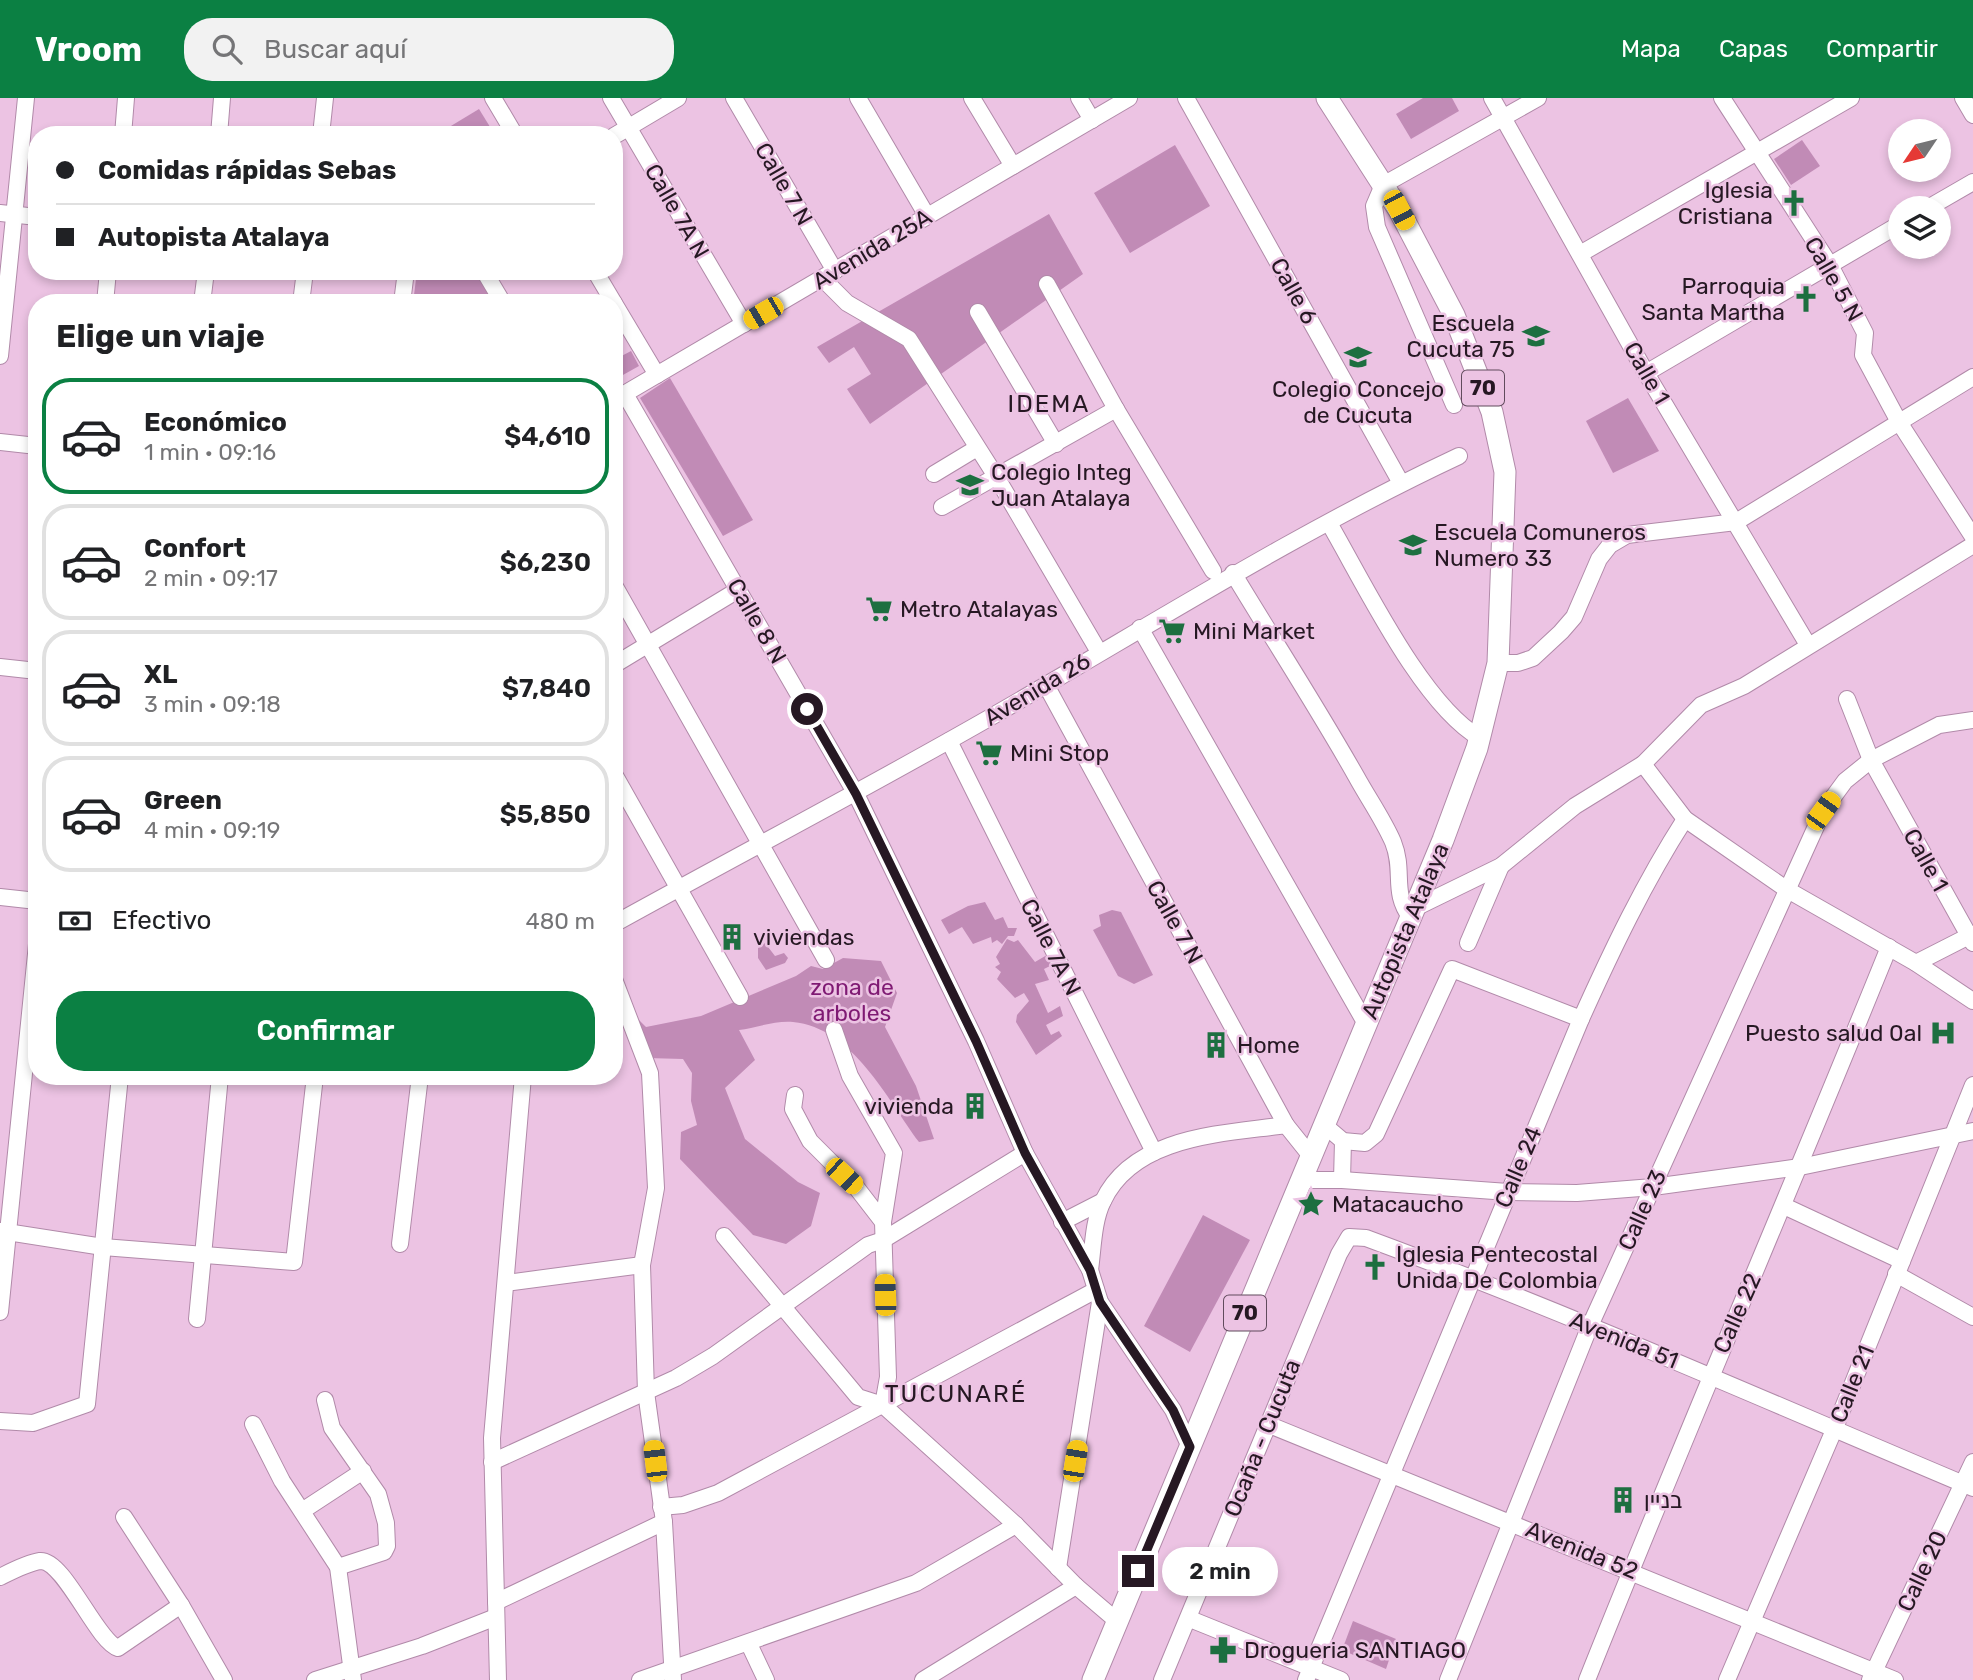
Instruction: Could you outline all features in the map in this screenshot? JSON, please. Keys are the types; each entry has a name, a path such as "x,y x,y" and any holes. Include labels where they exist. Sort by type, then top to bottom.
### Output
{"main road":[{"name":"Autopista Atalaya","path":"1093,1680 1413,913 1480,738 1498,663 1505,472 1492,412 1454,315 1372,166 1327,98"},
{"name":"Autopista Atalaya","path":"1340,98 1372,166"}],"street":[{"path":"0,356 7,214 26,98"},
{"path":"124,126 127,98"},
{"path":"220,126 222,98"},
{"path":"322,126 325,98"},
{"path":"493,98 509,126"},
{"name":"Calle 7A N","path":"611,98 619,126"},
{"path":"623,131 678,98"},
{"name":"Calle 7 N","path":"734,98 828,274 847,303 909,340 997,478 1099,652"},
{"path":"858,98 927,216"},
{"path":"972,98 1013,166"},
{"path":"1079,98 1092,120"},
{"name":"Avenida 25A","path":"623,395 1129,98"},
{"name":"Calle 6","path":"1186,98 1401,483"},
{"name":"Calle 1","path":"1492,98 1646,373 1808,645"},
{"path":"1454,405 1377,227 1374,206 1383,185 1538,98"},
{"name":"Calle 5 N","path":"1721,98 1830,265 1865,332 1863,355 1899,422 1973,537"},
{"path":"1580,254 1850,98"},
{"path":"1963,98 1973,115"},
{"name":"Calle 7A N","path":"623,135 744,324"},
{"path":"1949,196 1973,182"},
{"path":"7,214 28,215"},
{"path":"1646,373 1888,231"},
{"path":"1047,284 1116,409 1213,571"},
{"path":"978,312 1056,444"},
{"path":"623,318 657,375"},
{"path":"1498,663 1518,663 1533,658 1561,632 1574,617 1599,559 1610,545 1627,535 1737,522 1973,377"},
{"name":"Calle 8 N","path":"623,402 738,590 856,794 976,1041 1025,1153 1090,1270 1098,1296 1173,1410 1190,1447"},
{"path":"942,507 1116,409"},
{"path":"0,442 28,445"},
{"path":"934,474 977,448"},
{"name":"Avenida 26","path":"623,919 856,794 1233,573 1401,483 1460,456"},
{"path":"1329,523 1426,687 1460,727 1480,738"},
{"path":"1233,573 1393,843 1400,869 1398,894 1401,904 1413,913 1501,866 1575,806 1643,764 1701,705 1744,686 1973,545"},
{"path":"623,660 738,590"},
{"path":"623,599 826,960"},
{"path":"1140,628 1366,1024"},
{"path":"0,667 28,670"},
{"name":"Calle 7 N","path":"1046,685 1286,1125 1310,1155"},
{"name":"Calle 1","path":"1847,699 1871,760 1972,938"},
{"name":"Calle 23","path":"1448,1680 1589,1328 1823,811 1845,781 1871,760 1939,725 1973,720"},
{"name":"Calle 7A N","path":"948,741 1154,1152"},
{"path":"1643,764 1685,819 1786,889 1916,963 1973,1001"},
{"path":"623,790 740,997"},
{"name":"Calle 24","path":"1308,1674 1581,1019 1619,934 1653,870 1685,819"},
{"path":"1468,943 1501,866"},
{"path":"0,897 28,900"},
{"path":"1916,963 1972,938"},
{"name":"Calle 22","path":"1587,1680 1710,1375 1784,1206 1889,947"},
{"path":"1323,1124 1343,1141 1365,1143 1376,1133 1452,969 1581,1019"},
{"path":"623,1002 650,1073 656,1188 642,1265 646,1392 662,1514 673,1674"},
{"path":"0,1312 5,1232 28,1025"},
{"path":"834,1030 850,1076 894,1153 883,1222 888,1377 883,1405"},
{"path":"0,1421 33,1423 87,1404 119,1085"},
{"path":"197,1319 219,1085"},
{"path":"5,1232 103,1247 294,1262 314,1085"},
{"path":"400,1244 419,1085"},
{"path":"498,1680 492,1462 522,1085"},
{"name":"Calle 21","path":"1727,1680 1834,1430 1951,1133 1973,1086"},
{"path":"795,1095 793,1109 810,1141 856,1187 883,1222"},
{"path":"1062,1222 1102,1201 1127,1170 1154,1152 1195,1139 1286,1125"},
{"path":"1301,1180 1342,1180 1507,1192 1577,1193 1653,1188 1800,1167 1951,1133 1973,1131"},
{"path":"1342,1180 1343,1141"},
{"path":"492,1462 646,1392 713,1356 867,1245 883,1240 1025,1153"},
{"path":"1090,1270 1102,1201"},
{"path":"1784,1206 1899,1268 1973,1317"},
{"path":"724,1236 858,1397 883,1405 1117,1621"},
{"name":"Avenida 51","path":"1349,1237 1367,1238 1472,1277 1589,1328 1710,1375 1968,1486"},
{"name":"Ocaña - Cucuta","path":"1162,1680 1190,1619 1339,1254 1349,1237"},
{"path":"506,1283 642,1265"},
{"path":"315,1680 352,1673 422,1646 496,1610 662,1514 718,1493 883,1405 1098,1296"},
{"path":"1058,1568 1098,1296"},
{"path":"325,1400 332,1428 378,1493 386,1523 387,1546 384,1552 338,1567"},
{"path":"253,1424 282,1481 338,1567 352,1673"},
{"name":"Avenida 52","path":"1268,1424 1752,1620 1872,1676 1895,1680"},
{"name":"Calle 20","path":"1872,1676 1968,1486 1973,1462"},
{"path":"302,1511 363,1471"},
{"path":"124,1517 181,1605 224,1680"},
{"path":"639,1680 673,1674 916,1583 1016,1525"},
{"path":"0,1577 41,1561 50,1564 80,1598 111,1646 118,1648 181,1605"},
{"path":"923,1680 1076,1586"},
{"path":"1190,1619 1308,1674 1341,1680"},
{"path":"749,1644 766,1680"}],"green space":[{"path":"1423,98 1452,98 1459,111 1411,139 1396,114"},
{"path":"479,109 489,126 451,126"},
{"path":"1802,140 1820,166 1791,185 1774,159"},
{"path":"1175,145 1210,206 1130,253 1094,193"},
{"path":"1049,214 1083,274 870,424 847,389 871,374 854,347 829,363 817,347"},
{"path":"416,280 481,280 490,294 414,294"},
{"path":"631,351 639,366 623,375 623,355"},
{"path":"670,378 753,520 723,536 640,398"},
{"path":"1628,398 1659,451 1613,473 1586,421"},
{"path":"985,902 995,920 1003,917 1008,928 1017,928 1014,936 1008,936 1002,944 997,940 992,943 991,937 973,944 962,927 949,934 941,920 968,906"},
{"path":"1112,910 1121,912 1153,975 1134,984 1118,976 1093,930 1101,926 1099,915"},
{"path":"1007,939 1014,942 1018,940 1035,962 1047,955 1052,965 1044,969 1049,980 1035,984 1048,1013 1060,1006 1063,1016 1046,1025 1051,1035 1059,1031 1062,1036 1036,1055 1016,1022 1017,1015 1029,1001 1024,993 1015,998 997,979 1001,972 995,967 1000,964 996,957"},
{"path":"765,943 775,956 784,953 788,958 785,963 766,970 758,958 758,948"},
{"name":"zona de arboles","path":"843,958 881,961 897,993 885,1027 916,1086 934,1139 919,1142 866,1068 834,1037 814,1027 793,1022 739,1030 755,1060 725,1088 745,1139 798,1182 820,1193 811,1226 786,1244 753,1235 680,1159 681,1132 697,1125 691,1101 692,1073 683,1059 647,1058 633,1014 646,1027 701,1016 796,976 811,966 823,969"},
{"path":"1203,1215 1250,1240 1190,1352 1144,1326"},
{"path":"1353,1621 1396,1639 1386,1669 1342,1650"}],"place":[{"name":"Iglesia Cristiana","path":"1794,203"},
{"name":"Parroquia Santa Martha","path":"1806,299"},
{"name":"Escuela Cucuta 75","path":"1536,336"},
{"name":"Colegio Concejo de Cucuta","path":"1358,357"},
{"name":"Colegio Integ Juan Atalaya","path":"970,485"},
{"name":"Escuela Comuneros Numero 33","path":"1413,545"},
{"name":"Metro Atalayas","path":"879,609"},
{"name":"Mini Market","path":"1172,631"},
{"name":"Mini Stop","path":"989,753"},
{"name":"viviendas","path":"732,937"},
{"name":"Puesto salud 0al","path":"1943,1033"},
{"name":"Home","path":"1216,1045"},
{"name":"vivienda","path":"975,1106"},
{"name":"Matacaucho","path":"1311,1204"},
{"name":"Iglesia Pentecostal Unida De Colombia","path":"1375,1267"},
{"name":"בניין","path":"1623,1500"},
{"name":"Drogueria SANTIAGO","path":"1223,1650"}],"district":[{"name":"IDEMA","path":"1049,404"},
{"name":"TUCUNARÉ","path":"956,1394"}],"route":[{"path":"807,709 856,794 976,1041 1025,1153 1090,1270 1100,1302 1173,1410 1190,1447 1138,1571"}]}
